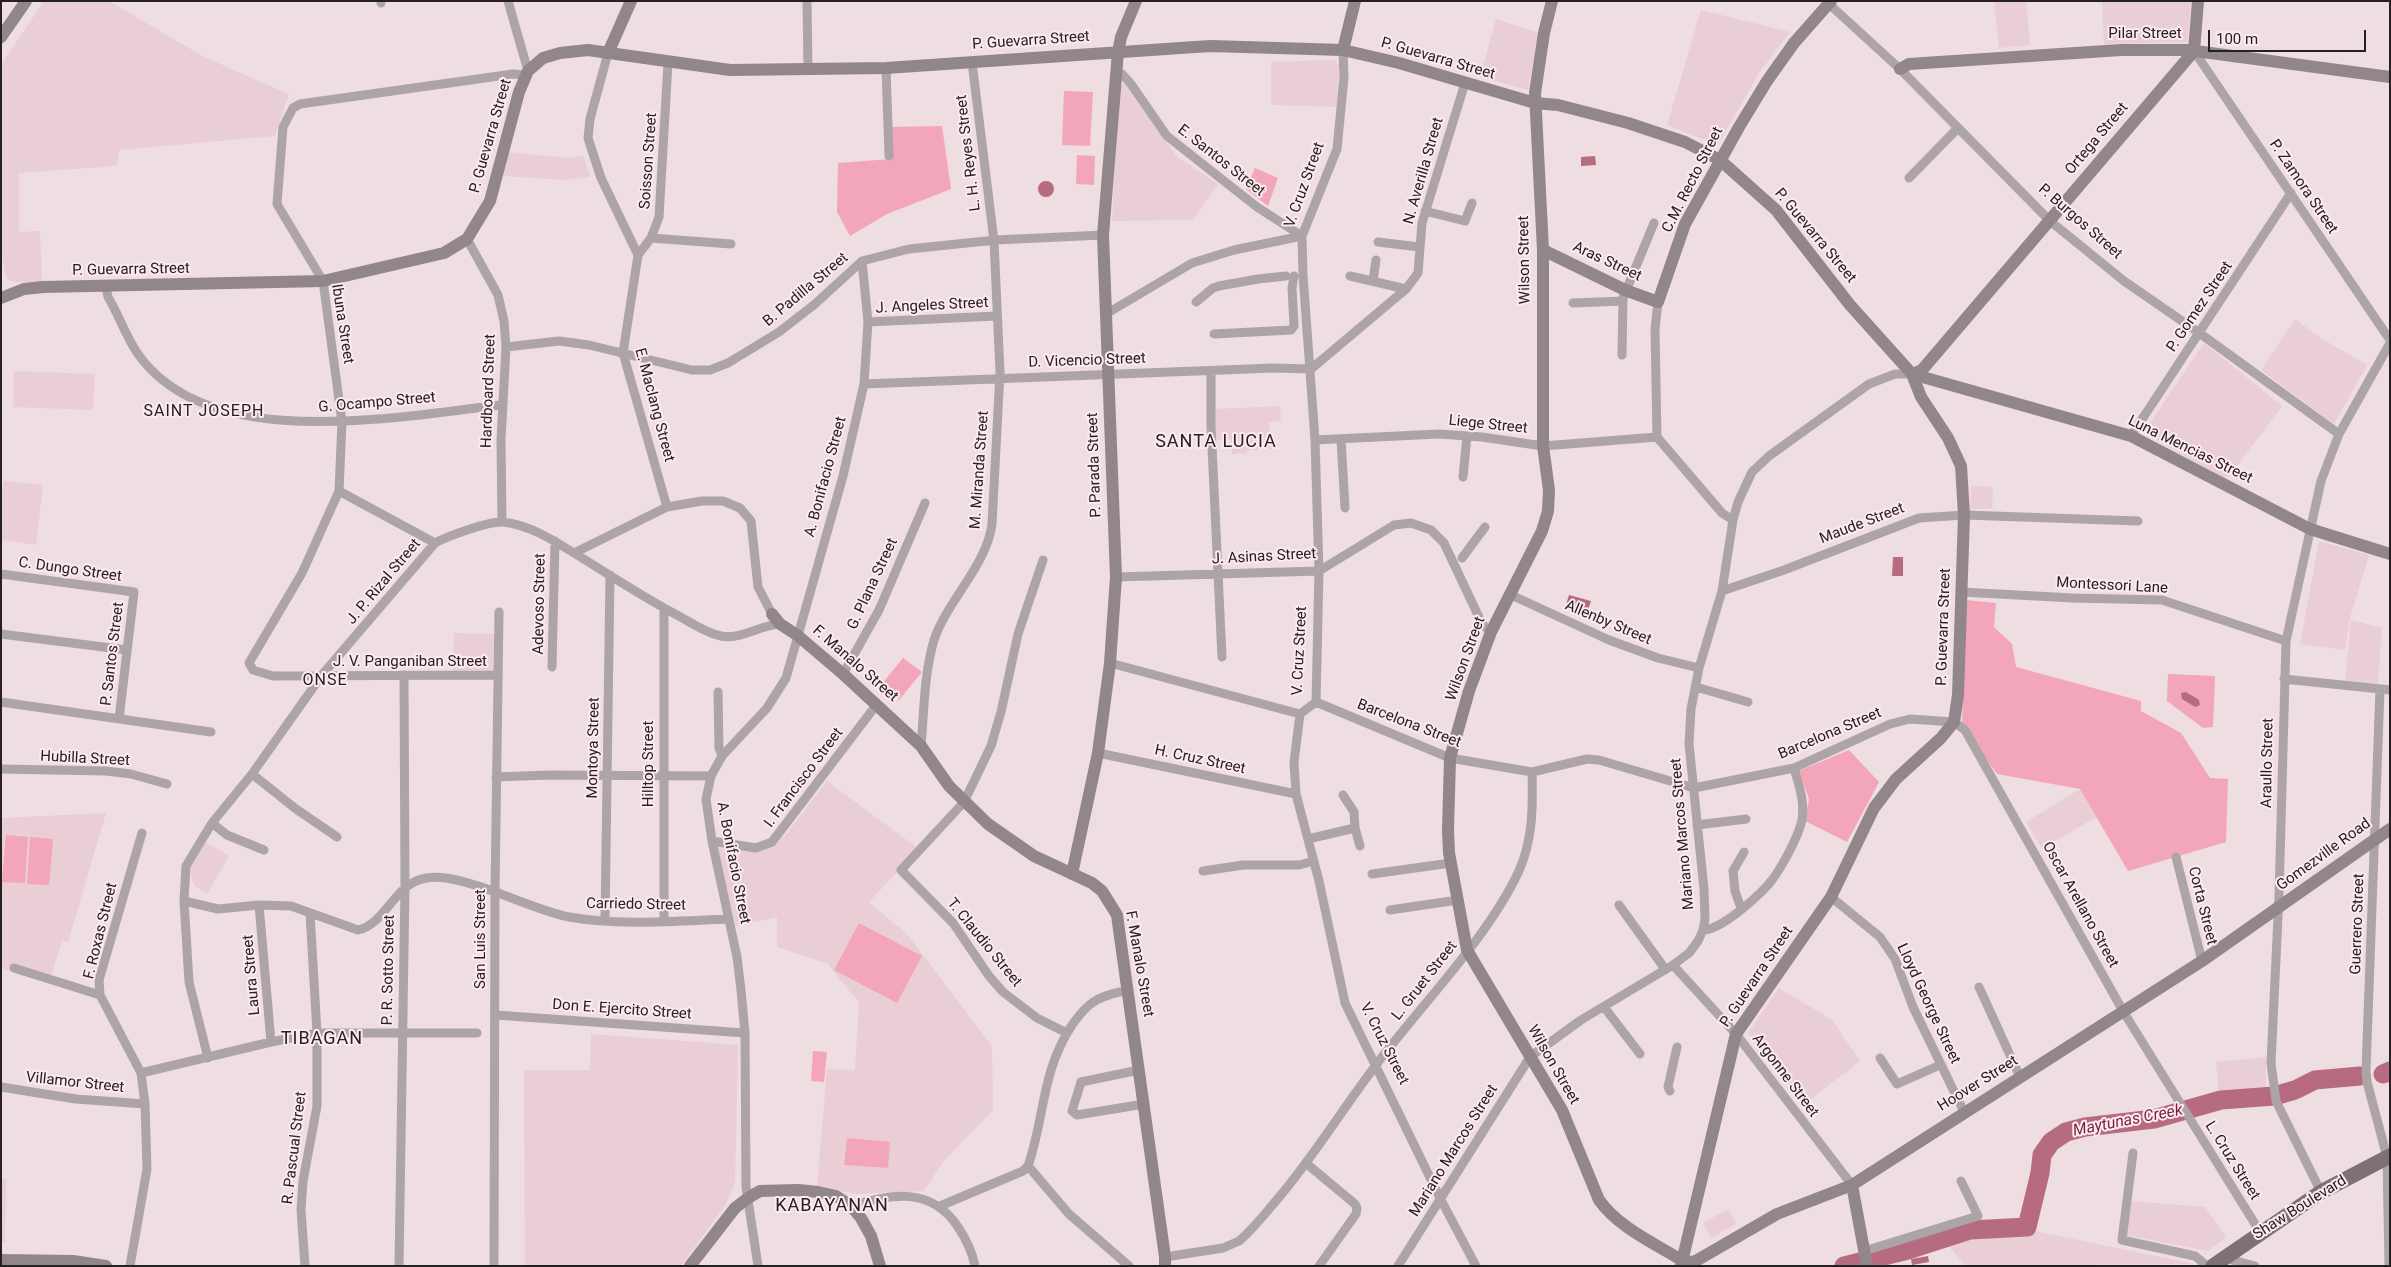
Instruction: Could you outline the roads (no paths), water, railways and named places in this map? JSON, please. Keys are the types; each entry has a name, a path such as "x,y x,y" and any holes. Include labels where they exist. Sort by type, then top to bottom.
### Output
{"main road":[{"path":"1,37 26,1"},
{"path":"608,53 632,1"},
{"name":"P. Parada Street","path":"1072,874 1098,753 1110,663 1116,577 1103,235 1118,52 1121,37 1136,1"},
{"name":"V. Cruz Street","path":"1343,50 1355,1"},
{"name":"Wilson Street","path":"1552,1 1544,33 1535,93 1542,250 1543,446 1549,490 1548,511 1542,531 1491,632 1469,691 1450,758 1448,830 1451,863 1467,950 1562,1110 1599,1200 1608,1212 1622,1224 1682,1263"},
{"path":"2194,51 2198,1"},
{"name":"C.M. Recto Street","path":"1658,302 1685,224 1720,160 1767,81 1794,43 1828,2"},
{"name":"P. Guevarra Street","path":"1,298 24,289 322,281 444,253 467,239 490,201 517,100 527,73 543,58 560,53 588,50 668,63 730,70 886,68 1210,46 1343,50 1399,63 1535,103 1558,105 1628,123 1685,142 1720,160 1776,210 1850,305 1912,374 1922,397 1948,438 1961,466 1964,515 1958,695 1954,722 1941,738 1896,779 1874,808 1831,897 1736,1034 1682,1263"},
{"name":"Pilar Street","path":"1900,69 1909,64 2041,54 2132,50 2194,51 2390,77"},
{"name":"Ortega Street","path":"1912,374 1922,370 2194,51"},
{"name":"Aras Street","path":"1542,250 1624,295 1658,302"},
{"name":"Luna Mencias Street","path":"1912,374 2131,436 2310,529 2390,554"},
{"name":"F. Manalo Street","path":"776,619 843,674 921,746 964,802 988,824 1034,856 1092,883 1110,901 1116,915 1128,990 1165,1261"},
{"name":"Gomezville Road","path":"2278,909 2390,829"},
{"name":"Hoover Street","path":"1682,1263 1694,1262 1705,1257 1777,1214 1852,1185 2202,961 2278,909"},
{"name":"Shaw Boulevard","path":"2219,1262 2260,1232 2321,1192 2388,1157"},
{"path":"1852,1185 1866,1259"},
{"path":"690,1266 735,1208 748,1198 760,1191 798,1190 836,1196 851,1206 861,1218 871,1236 880,1266"},
{"path":"1,1260 106,1266"}],"street":[{"path":"508,1 527,73"},
{"path":"807,1 808,70"},
{"name":"P. Burgos Street","path":"1828,2 1900,69 2050,221 2124,282 2198,332 2339,434"},
{"name":"V. Cruz Street","path":"1343,50 1344,77 1337,149 1302,236 1303,275 1316,440 1319,571 1316,702 1300,714 1294,762 1296,794 1314,859 1345,1004 1440,1198 1476,1266"},
{"name":"P. Zamora Street","path":"2194,51 2390,342"},
{"path":"608,53 590,119 588,138 601,178 638,254"},
{"name":"L. H. Reyes Street","path":"972,62 994,241"},
{"name":"Soisson Street","path":"638,254 651,238 659,218 668,63"},
{"path":"886,68 889,156"},
{"name":"E. Santos Street","path":"1116,72 1126,78 1167,136 1257,207 1302,236"},
{"name":"Ibuna Street","path":"322,675 273,676 252,670 248,663 302,573 338,491 342,422 322,281 277,204 283,127 293,108 306,103 527,73"},
{"name":"N. Averilla Street","path":"1311,369 1406,289 1418,272 1419,247 1425,211 1464,83"},
{"path":"1909,178 1958,128"},
{"name":"P. Gomez Street","path":"2131,436 2198,332 2252,255 2291,193"},
{"path":"1425,211 1465,221 1472,203"},
{"path":"1622,355 1624,295 1654,223"},
{"name":"B. Padilla Street","path":"506,347 559,341 589,345 692,370 710,370 728,363 779,332 815,304 862,261 909,249 994,241 1103,235"},
{"path":"1106,314 1192,263 1234,250 1302,236"},
{"path":"651,238 731,244"},
{"name":"Hardboard Street","path":"467,239 498,295 504,321 506,347 502,404 502,522"},
{"name":"M. Miranda Street","path":"921,746 929,667 934,640 946,615 984,550 991,533 1000,377 994,241"},
{"path":"1378,242 1419,247"},
{"name":"E. Maclang Street","path":"638,254 623,353 667,507"},
{"path":"1373,280 1376,260"},
{"name":"A. Bonifacio Street","path":"758,1266 746,1186 745,1033 737,958 712,841 706,799 711,776 722,756 778,694 786,678 843,476 864,384 868,322 862,261"},
{"path":"1196,302 1213,288 1219,286 1290,276 1294,326 1291,330 1214,334"},
{"path":"1350,276 1406,289"},
{"name":"G. Ocampo Street","path":"106,287 108,297 138,354 160,377 190,397 211,407 234,413 295,420 342,422 502,404"},
{"path":"1573,303 1624,295"},
{"name":"C.M. Recto Street","path":"1656,437 1655,329 1658,302"},
{"name":"J. Angeles Street","path":"868,322 997,316"},
{"name":"Araullo Street","path":"2321,1192 2276,1101 2273,1091 2271,1063 2278,909 2286,640 2321,481 2339,434 2390,342"},
{"name":"D. Vicencio Street","path":"864,384 1000,377 1311,369"},
{"path":"1210,371 1217,574 1222,657"},
{"name":"Mariano Marcos Street","path":"1398,1266 1530,1057 1689,953 1703,930 1704,888 1689,744 1691,708 1699,668 1722,591 1733,520 1752,472 1769,456 1869,384 1895,374 1912,374"},
{"name":"Liege Street","path":"1316,440 1439,434 1543,446 1656,437"},
{"path":"1463,477 1466,436"},
{"path":"1656,437 1722,513 1733,520"},
{"path":"1341,439 1345,508"},
{"path":"338,491 435,543"},
{"path":"574,554 667,507 702,501 724,501 740,508 751,521 758,587 776,619"},
{"name":"G. Plana Street","path":"843,674 879,610 925,503"},
{"name":"Maude Street","path":"1722,591 1784,570 1919,518 1964,515 2138,521"},
{"name":"J. P. Rizal Street","path":"208,1058 189,982 184,902 186,866 212,824 252,774 322,675 435,543 448,536 502,522 527,528 555,541 664,608 722,637 737,635 768,625 776,619"},
{"name":"J. Asinas Street","path":"1116,577 1319,571 1394,525 1411,522 1432,530 1444,543 1476,613 1483,625 1491,632"},
{"path":"1462,558 1485,527"},
{"name":"Adevoso Street","path":"552,667 555,541"},
{"name":"T. Claudio Street","path":"1043,560 1018,634 1001,712 991,746 964,802 902,868 902,872 953,923 989,976 1003,992 1037,1018 1067,1033"},
{"name":"C. Dungo Street","path":"1,574 134,592"},
{"name":"Montoya Street","path":"605,921 610,575"},
{"name":"P. Santos Street","path":"119,719 134,592"},
{"name":"Montessori Lane","path":"1961,592 2073,598 2162,600 2286,640"},
{"name":"Allenby Street","path":"1509,594 1609,640 1658,658 1699,668"},
{"name":"Hilltop Street","path":"664,608 664,921"},
{"name":"San Luis Street","path":"494,1266 495,892 499,612"},
{"path":"1,634 127,650"},
{"path":"1110,663 1300,714"},
{"name":"J. V. Panganiban Street","path":"322,675 497,675"},
{"name":"P. R. Sotto Street","path":"398,1266 405,887 404,675"},
{"path":"2284,679 2385,689"},
{"path":"1696,687 1748,702"},
{"name":"Guerrero Street","path":"2385,689 2376,838 2366,1070 2367,1082 2388,1157 2389,1266"},
{"path":"718,692 719,748 722,756"},
{"path":"1,702 211,732"},
{"name":"Barcelona Street","path":"1316,702 1450,758 1532,772 1587,759 1599,760 1694,788 1794,768 1890,724 1910,719 1954,722"},
{"name":"I. Francisco Street","path":"712,841 756,848 772,842 877,704"},
{"name":"Oscar Arellano Street","path":"1954,722 1965,730 2123,1011 2181,1104"},
{"name":"H. Cruz Street","path":"1098,753 1296,794"},
{"path":"1703,930 1716,928 1769,884 1792,846 1802,821 1803,801 1794,768"},
{"name":"Hubilla Street","path":"1,769 131,774 167,784"},
{"name":"L. Gruet Street","path":"1165,1261 1223,1248 1239,1242 1307,1164 1376,1064 1467,950 1504,900 1529,844 1533,802 1532,772"},
{"path":"252,774 296,809 337,837"},
{"path":"496,777 550,775 608,777 711,776"},
{"path":"1343,795 1354,812 1355,828 1360,846"},
{"path":"1698,825 1746,819"},
{"path":"212,824 227,835 264,850"},
{"path":"1308,838 1355,828"},
{"name":"F. Roxas Street","path":"130,1266 147,1168 145,1104 141,1073 100,995 102,967 142,833"},
{"path":"1742,908 1735,891 1732,871 1744,852"},
{"name":"Corta Street","path":"2176,857 2202,961"},
{"path":"1203,870 1285,864 1314,859"},
{"path":"1372,874 1451,863"},
{"name":"Carriedo Street","path":"184,902 210,909 259,905 292,906 345,927 358,930 368,928 405,887 425,878 436,878 452,880 495,892 538,909 568,917 605,921 729,920"},
{"name":"Lloyd George Street","path":"1831,897 1880,937 1895,959 1913,1007 1964,1112"},
{"path":"1390,910 1458,900"},
{"name":"Laura Street","path":"259,905 271,1042"},
{"name":"Argonne Street","path":"1619,905 1669,967 1736,1034 1852,1185"},
{"name":"R. Pascual Street","path":"305,1266 301,1210 303,1180 317,1106 318,1033 310,913"},
{"path":"14,968 100,995"},
{"path":"1979,987 2020,1077"},
{"path":"940,1206 1023,1171 1028,1166 1048,1077 1067,1033 1079,1015 1092,1003 1107,995 1128,990"},
{"path":"1604,1007 1640,1054"},
{"name":"Don E. Ejercito Street","path":"496,1014 745,1033"},
{"path":"141,1073 271,1042 318,1033 477,1033"},
{"path":"1670,1090 1668,1086 1677,1047"},
{"path":"1880,1058 1897,1084 1940,1065"},
{"path":"1139,1070 1081,1082 1072,1111 1077,1115 1144,1104"},
{"name":"Villamor Street","path":"1,1088 76,1099 145,1104"},
{"name":"L. Cruz Street","path":"2181,1104 2260,1232"},
{"path":"2133,1153 2122,1240 2196,1256 2207,1266"},
{"path":"1307,1164 1358,1208 1356,1214 1319,1266"},
{"path":"1028,1166 1069,1214 1129,1266"},
{"path":"1866,1259 1978,1216 1962,1181"},
{"path":"851,1206 876,1200 909,1196 922,1198 940,1206 951,1217 967,1241 975,1266"},
{"path":"2219,1262 2255,1266"}],"waterway":[{"name":"Maytunas Creek","path":"2383,1074 2390,1071"},
{"name":"Maytunas Creek","path":"1844,1266 1908,1250 1970,1230 2027,1227 2040,1173 2042,1155 2051,1142 2066,1132 2085,1127 2154,1119 2221,1100 2274,1096 2295,1090 2315,1080 2360,1076"}],"district":[{"name":"SAINT JOSEPH","path":"204,412"},
{"name":"SANTA LUCIA","path":"1216,442"},
{"name":"ONSE","path":"325,681"},
{"name":"TIBAGAN","path":"322,1039"},
{"name":"KABAYANAN","path":"832,1206"}]}
